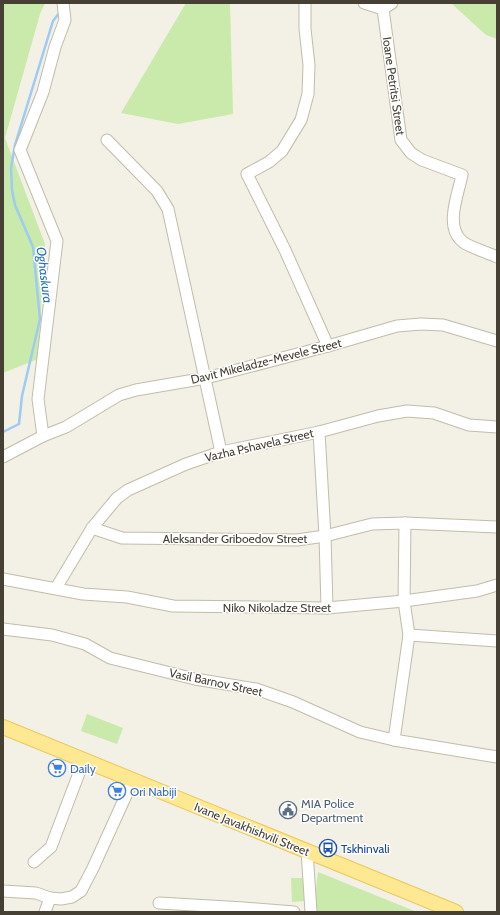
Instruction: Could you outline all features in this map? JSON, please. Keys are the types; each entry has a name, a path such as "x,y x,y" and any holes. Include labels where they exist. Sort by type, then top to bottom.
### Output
{"main road":[{"name":"Ivane Javakhishvili Street","path":"3,728 456,912"}],"street":[{"path":"43,436 38,400 57,241 20,150 44,92 55,47 65,20 63,3"},
{"path":"305,3 305,29 309,65 308,94 301,120 282,151 269,162 247,174 285,250 328,346"},
{"path":"364,3 388,6"},
{"name":"Ioane Petritsi Street","path":"388,6 401,140 411,152 422,160 462,175 452,220 455,232 463,243 497,257"},
{"path":"107,140 157,191 168,208 221,452"},
{"name":"Davit Mikeladze-Mevele Street","path":"3,458 43,436 66,427 119,394 206,378 397,326 421,324 443,325 497,341"},
{"name":"Vazha Pshavela Street","path":"56,588 92,528 116,498 128,490 186,464 221,452 319,432 378,416 407,411 434,413 469,425 497,427"},
{"path":"319,432 325,536 327,608"},
{"path":"394,740 409,635 404,601 405,523"},
{"name":"Aleksander Griboedov Street","path":"92,528 122,538 297,540 325,536 372,524 405,523 497,527"},
{"path":"3,578 56,588"},
{"name":"Niko Nikoladze Street","path":"56,588 83,594 127,597 173,606 327,608 404,601 477,591 497,585"},
{"name":"Vasil Barnov Street","path":"3,629 52,635 85,644 110,658 195,679 256,689 293,702 360,732 394,740 497,757"},
{"path":"409,635 497,641"},
{"path":"34,862 51,847 84,760"},
{"path":"3,891 36,893 50,898 61,899 72,897 81,891 133,780"},
{"path":"307,851 311,912"},
{"path":"45,912 50,898"},
{"path":"158,903 294,912"}],"green space":[{"path":"3,3 45,3 40,14 5,138 45,244 38,359 3,373"},
{"path":"186,3 230,3 233,114 178,124 121,113"},
{"path":"451,3 497,3 497,39 486,35"},
{"path":"87,714 123,728 117,744 81,731"},
{"path":"318,872 417,912 316,912"},
{"path":"291,878 303,878 304,901 292,902"}],"waterway":[{"name":"Oghaskura","path":"3,432 19,424 22,396 40,319 33,247 15,205 12,190 11,168 15,145 53,21 60,12"}],"place":[{"name":"Daily","path":"57,768"},
{"name":"Ori Nabiji","path":"117,791"},
{"name":"MIA Police Department","path":"288,810"},
{"name":"Tskhinvali","path":"328,848"}]}
